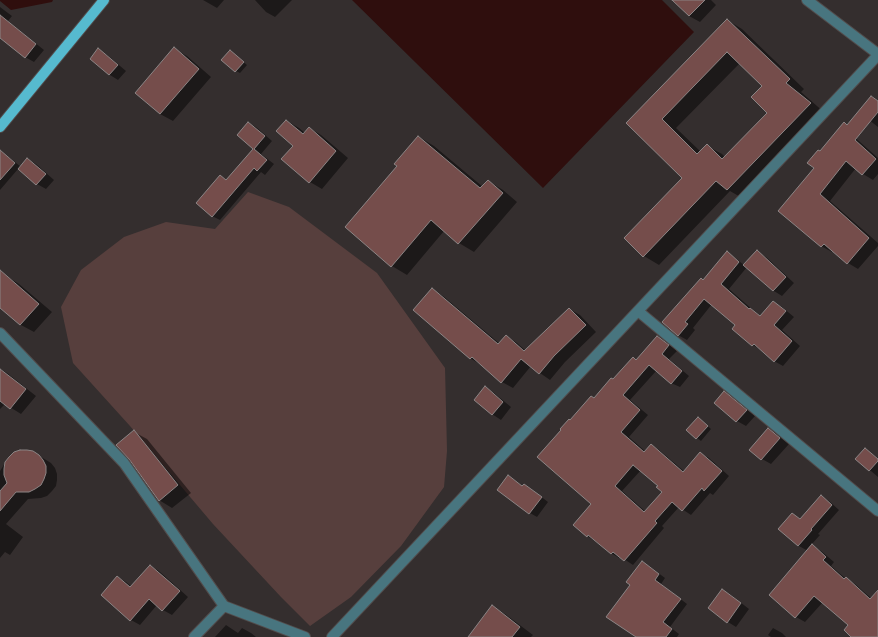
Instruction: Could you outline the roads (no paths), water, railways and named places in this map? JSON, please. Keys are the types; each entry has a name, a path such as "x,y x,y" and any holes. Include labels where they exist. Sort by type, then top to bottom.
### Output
{"main road":[{"path":"0,127 104,0"}],"street":[{"path":"332,637 878,55 807,0"},
{"path":"638,311 878,511"},
{"path":"0,333 124,463 224,606 305,637"},
{"path":"194,637 224,606"}]}
